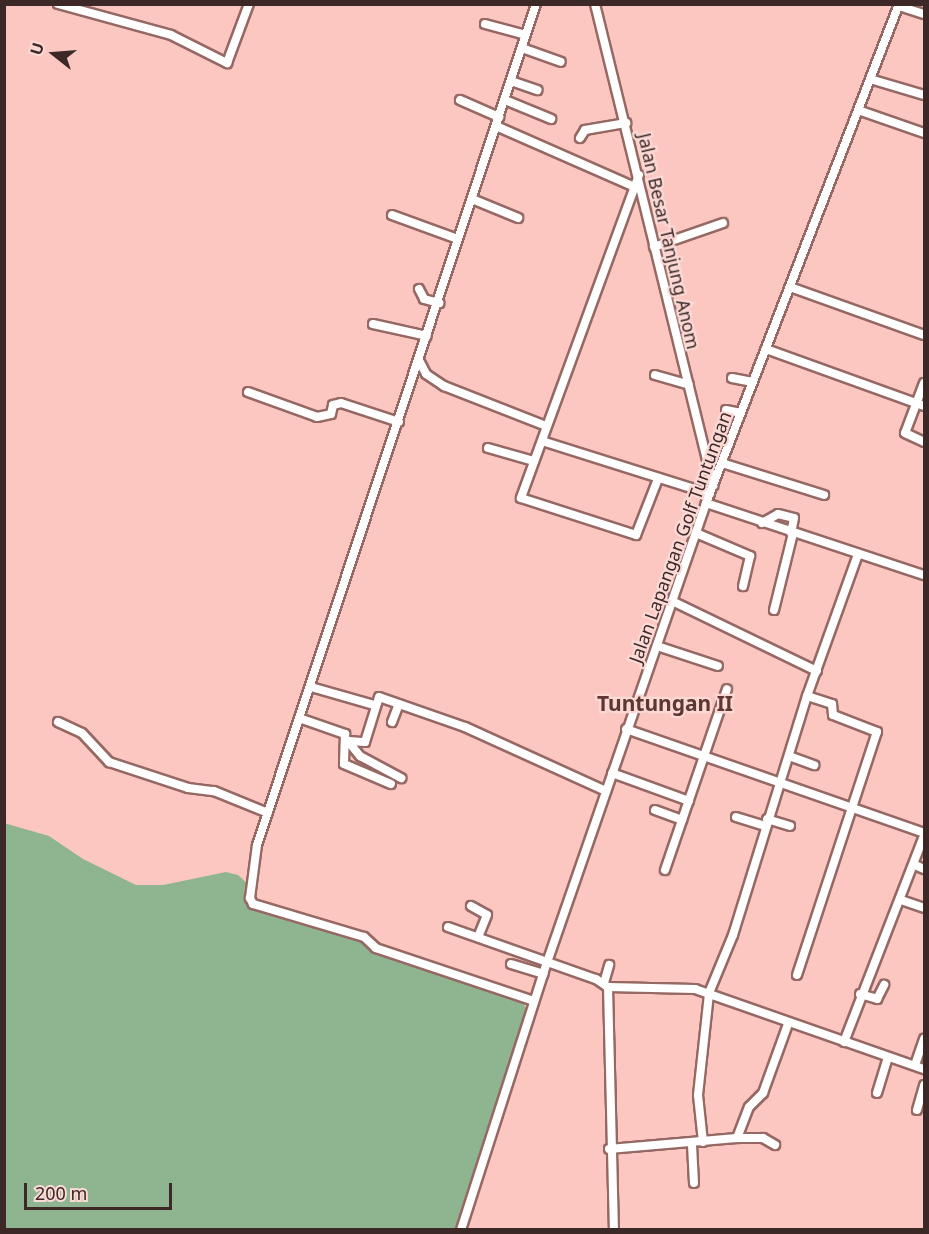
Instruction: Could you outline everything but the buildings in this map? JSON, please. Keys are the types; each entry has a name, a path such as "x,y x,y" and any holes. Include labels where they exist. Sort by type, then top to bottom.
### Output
{"street":[{"path":"58,4 171,35 227,63 249,4"},
{"path":"534,1001 376,948 364,937 253,904 252,866 299,718 420,362 536,4"},
{"name":"Jalan Besar Tanjung Anom","path":"595,4 639,175 654,247 689,385 711,490"},
{"path":"899,5 924,14"},
{"name":"Jalan Lapangan Golf Tuntungan","path":"461,1230 547,962 706,503 899,5"},
{"path":"485,24 526,35"},
{"path":"522,48 561,62"},
{"path":"870,79 924,95"},
{"path":"511,81 537,90"},
{"path":"460,100 499,117"},
{"path":"505,100 551,119"},
{"path":"858,110 924,133"},
{"path":"580,138 585,130 626,123"},
{"path":"496,126 633,186"},
{"path":"639,175 633,186 546,426 523,501 636,536 658,479"},
{"path":"472,199 518,218"},
{"path":"392,215 458,239"},
{"path":"654,247 723,223"},
{"path":"790,287 924,335"},
{"path":"420,289 424,299 439,303"},
{"path":"373,324 427,336"},
{"path":"766,349 921,405"},
{"path":"420,362 426,374 444,386 546,426"},
{"path":"655,375 689,385"},
{"path":"732,378 753,382"},
{"path":"924,382 921,405 905,433 924,442"},
{"path":"248,392 317,417 330,414 333,405 341,403 399,422"},
{"path":"726,410 741,413"},
{"path":"542,441 658,479 711,490"},
{"path":"488,448 534,461"},
{"path":"722,463 824,495"},
{"path":"706,503 924,575"},
{"path":"762,523 778,514 794,518 774,610"},
{"path":"696,533 750,556 743,586"},
{"path":"703,1142 698,1095 710,993 733,934 807,696 858,554"},
{"path":"672,601 817,671"},
{"path":"657,646 717,666"},
{"path":"311,687 374,705"},
{"path":"665,870 727,690"},
{"path":"797,975 877,730 835,716 832,704 807,696"},
{"path":"348,741 365,742 374,705 379,697 465,727 606,790"},
{"path":"392,722 399,704"},
{"path":"299,718 340,731 360,756 401,778"},
{"path":"58,722 82,733 109,762 188,788 214,791 268,813"},
{"path":"626,729 924,835 915,865 860,994 844,1042"},
{"path":"348,741 344,765 391,784"},
{"path":"789,756 814,765"},
{"path":"612,772 689,801"},
{"path":"655,810 682,820"},
{"path":"736,816 790,826"},
{"path":"915,865 924,868"},
{"path":"900,900 924,908"},
{"path":"471,906 487,915 478,937"},
{"path":"448,927 606,985 692,988 710,993 788,1024 924,1069"},
{"path":"511,964 543,974"},
{"path":"609,965 606,985 609,1149 614,1230"},
{"path":"860,994 877,999 884,985"},
{"path":"737,1138 750,1106 763,1093 788,1024"},
{"path":"915,1065 924,1039"},
{"path":"877,1093 888,1058"},
{"path":"917,1110 924,1085"},
{"path":"609,1149 692,1145 737,1138 763,1138 774,1145"},
{"path":"692,1145 694,1183"}],"green space":[{"path":"4,823 49,836 83,859 136,885 163,885 226,872 238,875 248,884 247,901 252,907 361,938 372,949 522,1001 530,1015 455,1229 5,1229"}],"district":[{"name":"Tuntungan II","path":"665,703"}]}
